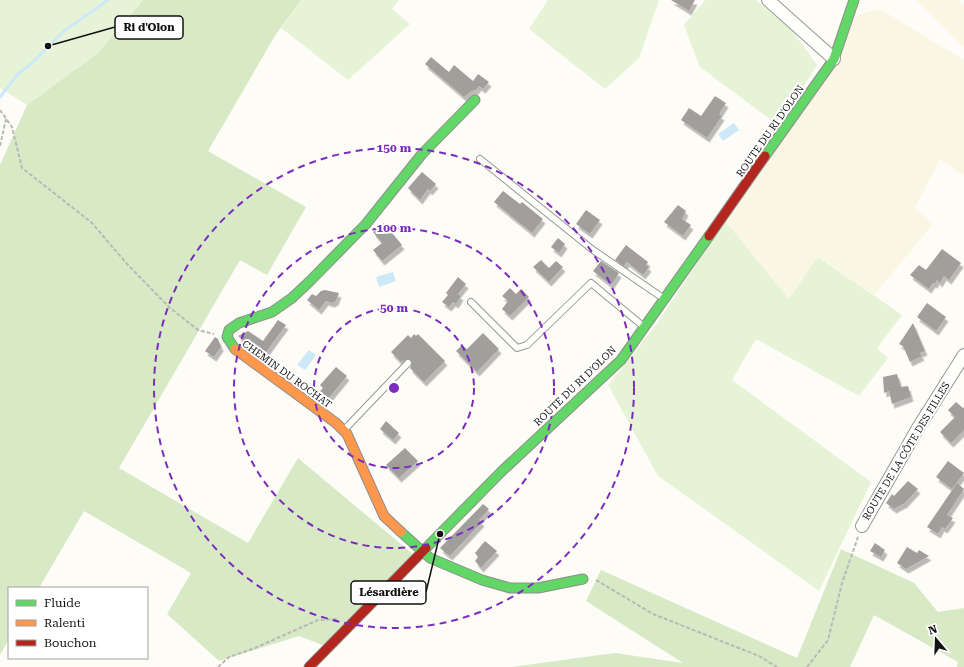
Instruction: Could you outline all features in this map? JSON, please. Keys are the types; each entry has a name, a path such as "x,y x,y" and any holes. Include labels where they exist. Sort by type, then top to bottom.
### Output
{"street":[{"path":"768,0 834,59"},
{"name":"ROUTE DU RI D'OLON","path":"309,667 501,472 621,360 834,59 854,0"},
{"path":"227,337 229,330 239,323 272,312 292,298 310,281 366,224 422,154 475,100"},
{"name":"CHEMIN DU ROCHAT","path":"227,337 233,348 343,431 352,444 375,499 384,516 430,558 482,580 510,588 538,588 583,579"},
{"name":"ROUTE DE LA CÔTE DES FILLES","path":"862,526 918,428 964,355"}],"lane":[{"path":"480,159 593,250 665,299"},
{"path":"471,302 517,348 527,345 591,283 645,327"},
{"path":"343,431 408,363"}],"path":[{"path":"0,110 12,127 22,168 91,222 127,264 169,307 198,330 227,337"},
{"path":"0,146 6,119"},
{"path":"807,667 828,640 842,583 862,526"},
{"path":"583,579 598,580 600,584 654,614 759,656 777,667"},
{"path":"218,667 229,657 255,648 318,620 357,618"}],"shaded area":[{"path":"916,0 957,0 964,4 964,48"},
{"path":"880,9 964,60 964,176 940,159 915,208 933,224 874,295 819,257 789,299 725,221 857,15"}],"green space":[{"path":"0,0 143,0 98,53 27,105 0,88"},
{"path":"143,0 301,0 276,34 208,151 306,207 267,275 240,260 119,468 248,543 298,458 414,555 325,646 299,636 219,661 167,614 191,573 84,511 40,587 8,587 8,641 0,655 0,165 27,105 98,53"},
{"path":"301,0 399,0 392,9 410,24 348,80 281,28"},
{"path":"548,0 659,0 639,58 605,89 529,29"},
{"path":"705,0 756,0 792,30 817,65 781,122 775,123 700,67 684,25"},
{"path":"725,221 789,299 818,257 902,315 877,348 888,358 859,396 756,339 732,380 871,482 819,591 658,476 608,385 656,325"},
{"path":"841,549 914,583 938,612 964,608 964,667 957,667 958,662 874,615 850,667 511,667 615,653 683,663 586,601 601,570 797,658"}],"water":[{"path":"734,123 739,130 723,141 718,134"},
{"path":"393,272 396,281 379,287 376,277"},
{"path":"309,350 316,355 305,370 297,365"}],"building":[{"path":"671,0 695,0 689,11"},
{"path":"431,57 449,72 454,65 473,81 478,74 489,82 483,89 479,86 476,90 464,97 425,64"},
{"path":"715,96 726,103 719,114 722,116 707,138 681,120 689,108 701,116"},
{"path":"422,172 436,184 430,191 428,189 420,200 408,188"},
{"path":"503,191 520,204 522,202 543,219 532,233 494,202"},
{"path":"678,205 686,211 682,219 691,225 683,236 664,222"},
{"path":"586,210 600,220 590,234 576,224"},
{"path":"384,223 402,245 382,261 373,250 382,243 373,232"},
{"path":"558,238 565,244 559,253 551,247"},
{"path":"626,245 648,262 646,265 649,267 643,275 627,262 624,266 615,260"},
{"path":"942,249 961,263 949,280 944,276 940,283 937,280 929,289 910,275 919,265 926,270"},
{"path":"541,260 549,268 556,261 563,267 549,282 533,267"},
{"path":"601,261 619,273 611,285 593,271"},
{"path":"458,277 466,284 458,294 461,296 456,304 453,302 449,307 442,302 448,295 446,293"},
{"path":"510,288 516,294 521,289 529,297 510,316 502,309 508,301 502,296"},
{"path":"325,290 339,293 336,301 332,303 326,301 319,310 307,300 312,294 316,296 321,291"},
{"path":"927,303 946,317 936,331 917,317"},
{"path":"278,320 286,325 264,355 238,336 248,331 263,341"},
{"path":"913,323 925,351 920,353 922,356 910,362 903,346 899,344"},
{"path":"483,333 499,349 477,372 456,351 462,345 467,349"},
{"path":"414,334 416,336 418,334 445,361 424,382 410,368 412,364 411,360 400,361 391,352 408,335 411,338"},
{"path":"215,337 218,339 221,347 214,357 205,351"},
{"path":"336,367 347,376 328,399 319,392 323,388 320,385"},
{"path":"897,374 901,387 908,386 911,397 892,404 889,391 884,393 883,377"},
{"path":"956,402 963,408 964,407 964,430 951,443 940,432 955,417 948,410"},
{"path":"386,421 399,433 393,440 380,429"},
{"path":"405,448 418,461 399,478 386,465"},
{"path":"948,461 964,473 952,489 936,477"},
{"path":"908,481 918,489 905,503 894,509 886,503 892,494 894,496"},
{"path":"957,483 964,489 947,515 953,518 945,529 942,527 938,534 927,527"},
{"path":"483,504 489,509 479,520 482,522 450,556 447,554 440,548"},
{"path":"485,541 497,551 481,568 475,561 478,557 475,553"},
{"path":"875,543 885,550 881,557 870,551"},
{"path":"907,547 917,553 919,550 929,556 906,569 897,563"}],"waterway":[{"path":"0,97 17,75 32,63 64,31 108,0"}],"traffic: fast":[{"path":"765,156 834,59 854,0"},
{"path":"235,349 227,337 229,330 239,323 272,312 292,298 366,224 422,154 475,100"},
{"path":"426,548 501,472 621,360 709,236"},
{"path":"401,532 430,558 482,580 510,588 538,588 583,579"}],"traffic: slow":[{"path":"235,349 336,423 347,434 384,516 401,532"}],"traffic: jam":[{"path":"709,236 765,156"},
{"path":"309,667 426,548"}],"place":[{"name":"Ri d'Olon","path":"48,46"},
{"name":"Lésardière","path":"440,534"}]}
